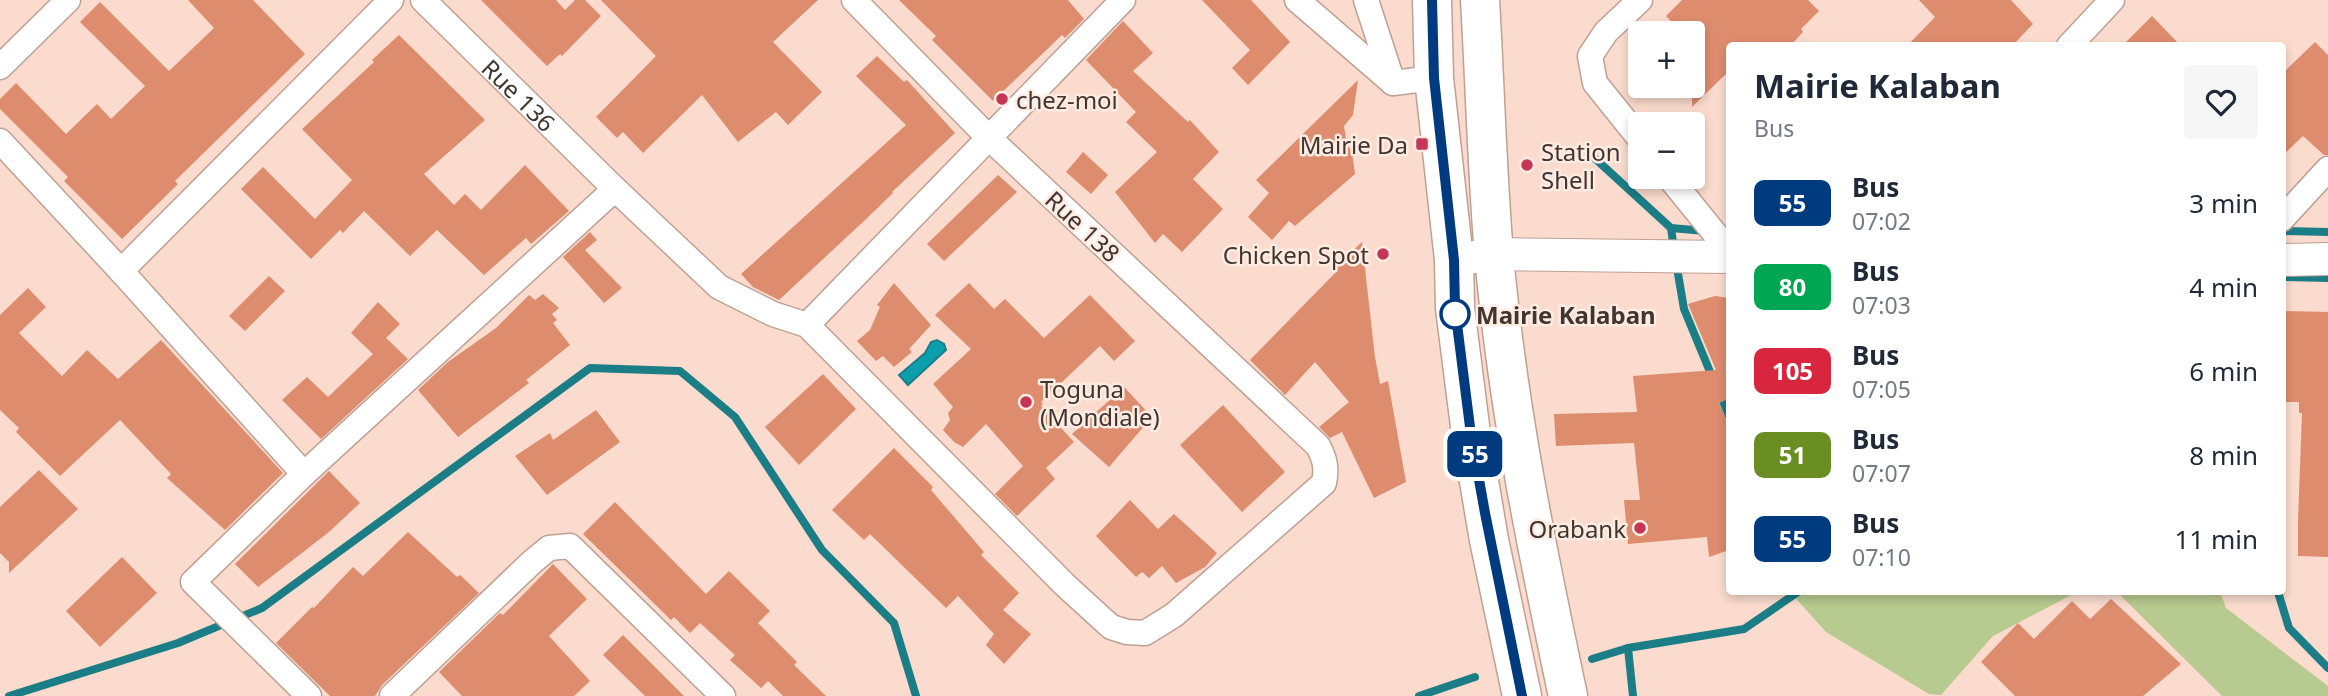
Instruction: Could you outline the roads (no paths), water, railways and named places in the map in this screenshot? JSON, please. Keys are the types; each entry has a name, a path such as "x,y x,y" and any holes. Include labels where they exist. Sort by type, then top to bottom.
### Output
{"highway":[{"path":"1432,0 1434,78 1454,260 1455,308 1471,435 1489,540 1522,696"},
{"path":"1480,0 1494,254 1518,441 1568,696"}],"street":[{"path":"0,66 68,0"},
{"path":"121,271 391,0"},
{"name":"Rue 136","path":"423,0 719,287 773,314 807,325"},
{"name":"Rue 138","path":"807,325 1065,585 1111,627 1145,634 1174,615 1324,482 1327,470 1318,446 988,137 854,0"},
{"path":"807,325 1123,0"},
{"path":"1297,0 1393,83 1434,78"},
{"path":"1366,0 1393,83"},
{"path":"1628,124 1595,83 1590,55 1606,32 1640,0"},
{"path":"2073,42 2112,0"},
{"path":"0,141 304,474"},
{"path":"2286,215 2328,169"},
{"path":"309,696 193,582 304,474 615,189"},
{"path":"1680,189 1726,247"},
{"path":"1454,260 1494,254 1726,257"},
{"path":"2286,260 2328,259"},
{"path":"392,696 532,562 549,548 570,546 723,696"}],"water":[{"path":"937,340 944,344 946,350 908,385 899,375 925,353 931,342"}],"waterway":[{"path":"1589,153 1671,228 1705,231"},
{"path":"1671,228 1674,249"},
{"path":"2286,231 2328,232"},
{"path":"1676,262 1684,309 1713,379"},
{"path":"2286,277 2328,278"},
{"path":"9,696 178,643 262,608 590,368 680,371 735,417 822,550 894,623 916,696"},
{"path":"1720,394 1726,409"},
{"path":"1592,659 1628,648 1744,629 1794,595"},
{"path":"2279,595 2289,628 2328,668"},
{"path":"1628,648 1633,696"},
{"path":"1419,696 1475,677"}],"place":[{"name":"chez-moi","path":"1002,99"},
{"name":"Mairie Da","path":"1422,144"},
{"name":"Station Shell","path":"1527,165"},
{"name":"Chicken Spot","path":"1383,254"},
{"name":"Mairie Kalaban","path":"1455,314"},
{"name":"Toguna (Mondiale)","path":"1026,402"},
{"name":"Orabank","path":"1640,528"}]}
